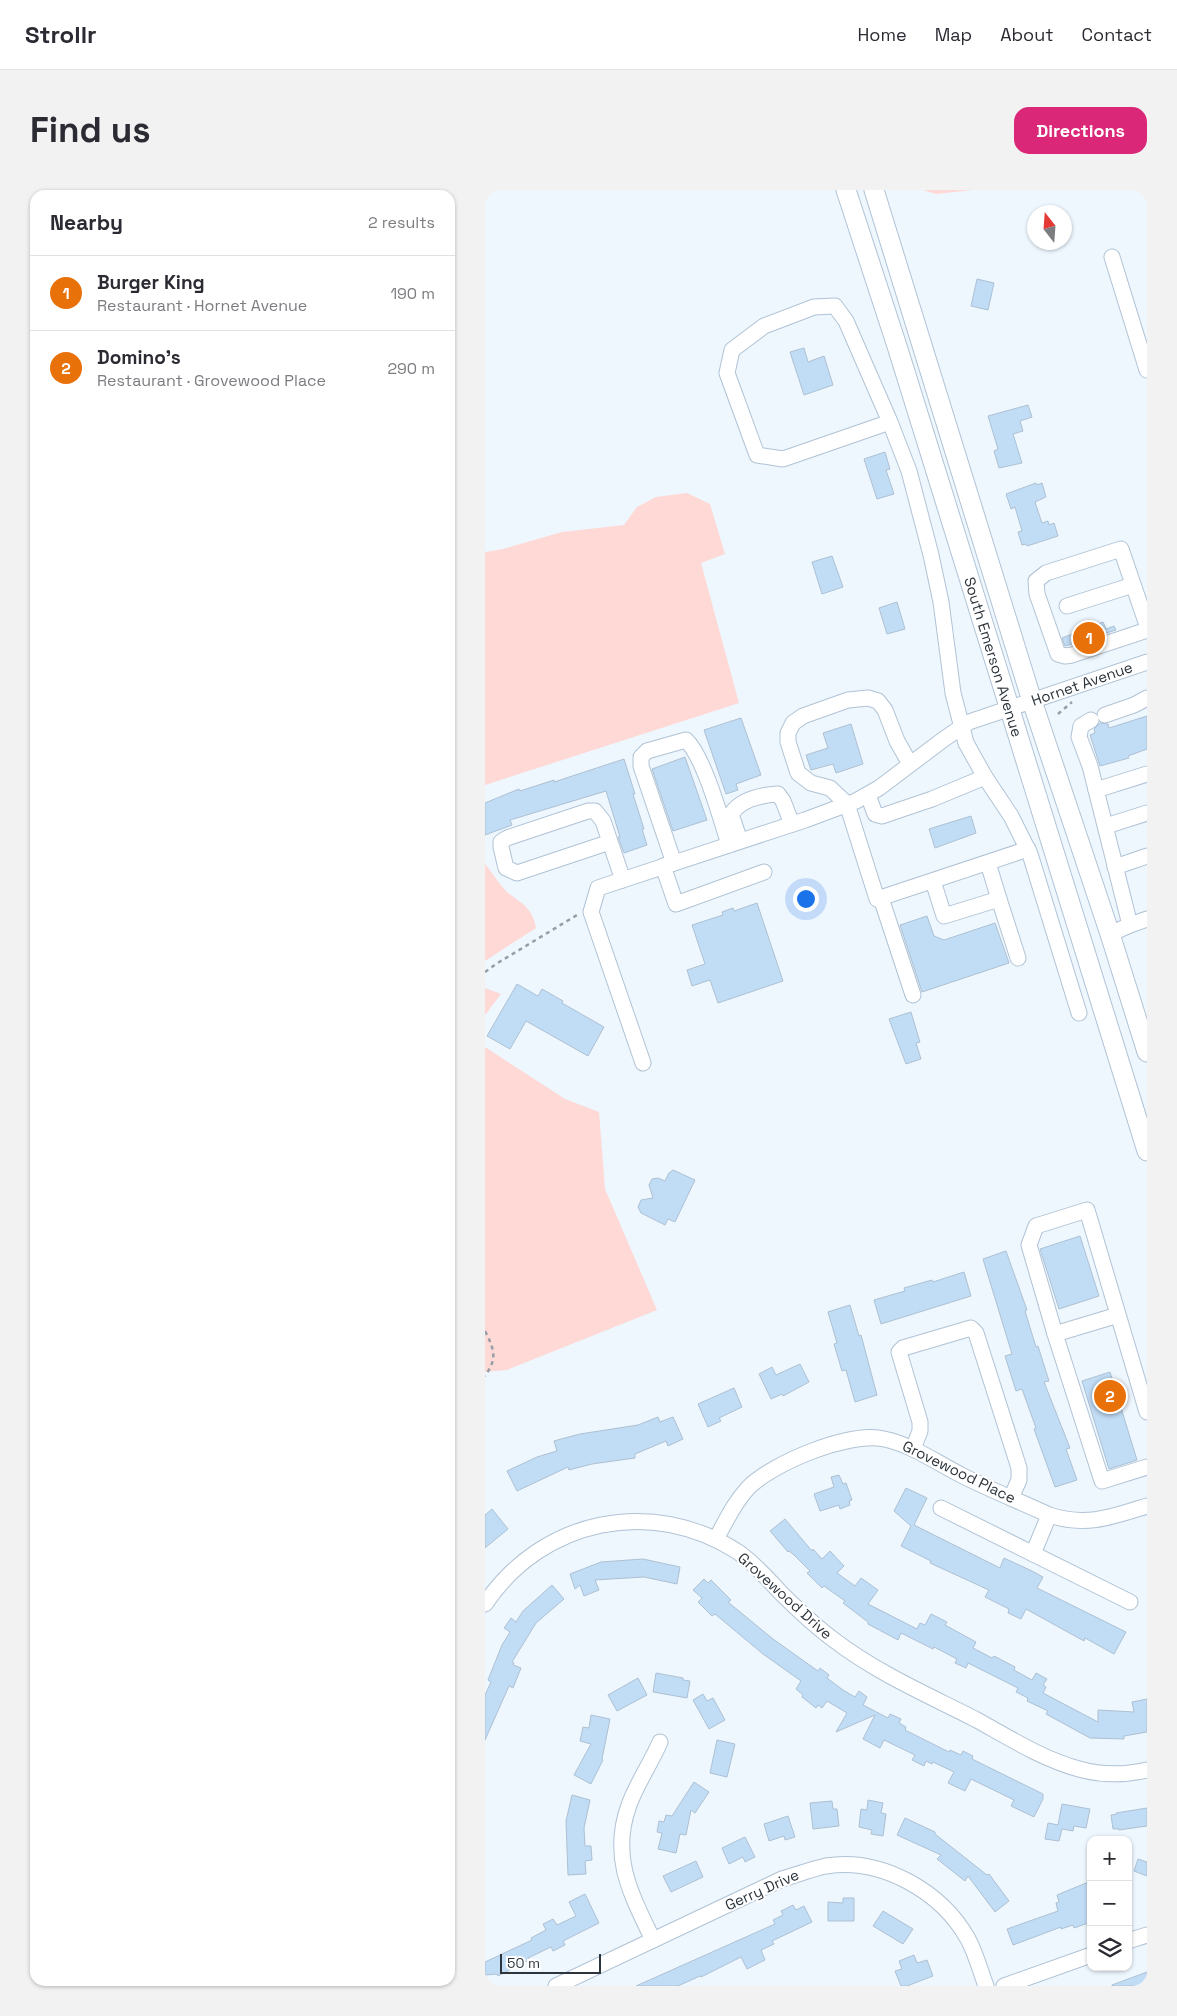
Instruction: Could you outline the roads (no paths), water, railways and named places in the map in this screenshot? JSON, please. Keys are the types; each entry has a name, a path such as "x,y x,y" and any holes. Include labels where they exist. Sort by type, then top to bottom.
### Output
{"main road":[{"name":"South Emerson Avenue","path":"846,190 897,346 1009,709 1143,1123 1147,1151"},
{"name":"South Emerson Avenue","path":"874,190 1032,700 1147,1052"}],"street":[{"path":"1112,257 1147,370"},
{"path":"890,422 783,459 757,455 727,373 732,350 764,326 814,307 835,306 846,321 899,440 918,501 937,578 953,693 969,750 1011,816 1028,849 1035,866 1079,1013"},
{"path":"1147,625 1121,549 1040,576 1036,581 1037,594 1058,654 1072,655 1147,630"},
{"path":"1067,606 1133,585"},
{"name":"Hornet Avenue","path":"910,764 943,738 978,718 1147,662"},
{"path":"643,1063 591,912 598,888 847,804 868,795 910,764 897,741 885,710 878,701 868,698 848,700 803,716 793,723 788,732 788,742 798,773 811,783 830,788 847,804 877,899 1028,849"},
{"path":"1130,925 1090,766 1079,737 1081,726 1098,717 1147,698"},
{"path":"735,843 701,765 691,745 686,740 647,751 641,757 641,766 668,865 676,904 765,872"},
{"path":"1096,790 1147,774"},
{"path":"868,795 875,814 882,816 932,799 985,777"},
{"path":"735,843 731,814 739,804 767,795 778,794 783,801 792,824"},
{"path":"610,842 517,873 506,868 501,846 501,842 507,838 588,811 595,811 603,821 610,842 618,881"},
{"path":"1106,826 1147,813"},
{"path":"1115,867 1147,856"},
{"path":"988,863 1018,958"},
{"path":"933,880 944,916 999,899"},
{"path":"881,898 913,995"},
{"path":"1110,934 1147,919"},
{"path":"1147,1412 1087,1210 1036,1226 1029,1245 1102,1481 1147,1467"},
{"path":"1055,1334 1118,1315"},
{"path":"913,1449 921,1426 899,1352 903,1348 971,1328 976,1332 1019,1468 1019,1480 1011,1498"},
{"name":"Grovewood Place","path":"716,1539 730,1512 749,1487 773,1468 845,1441 859,1439 882,1438 913,1449 963,1476 1011,1498 1049,1515 1072,1521 1096,1521 1147,1506"},
{"path":"941,1508 1130,1602"},
{"path":"1033,1554 1049,1515"},
{"name":"Grovewood Drive","path":"485,1604 513,1569 550,1543 602,1524 634,1521 667,1523 716,1539 738,1552 757,1568 815,1626 883,1671 1065,1765 1102,1773 1127,1773 1147,1770"},
{"path":"653,1940 627,1884 622,1858 622,1845 629,1806 660,1742"},
{"name":"Gerry Drive","path":"556,1986 793,1874 831,1866 862,1867 887,1872 921,1889 936,1900 954,1918 968,1940 985,1986"},
{"path":"1132,1940 1147,1935"},
{"path":"1004,1986 1087,1956"}],"place":[{"name":"Burger King","path":"1089,638"},
{"name":"Domino's","path":"1110,1396"}]}
